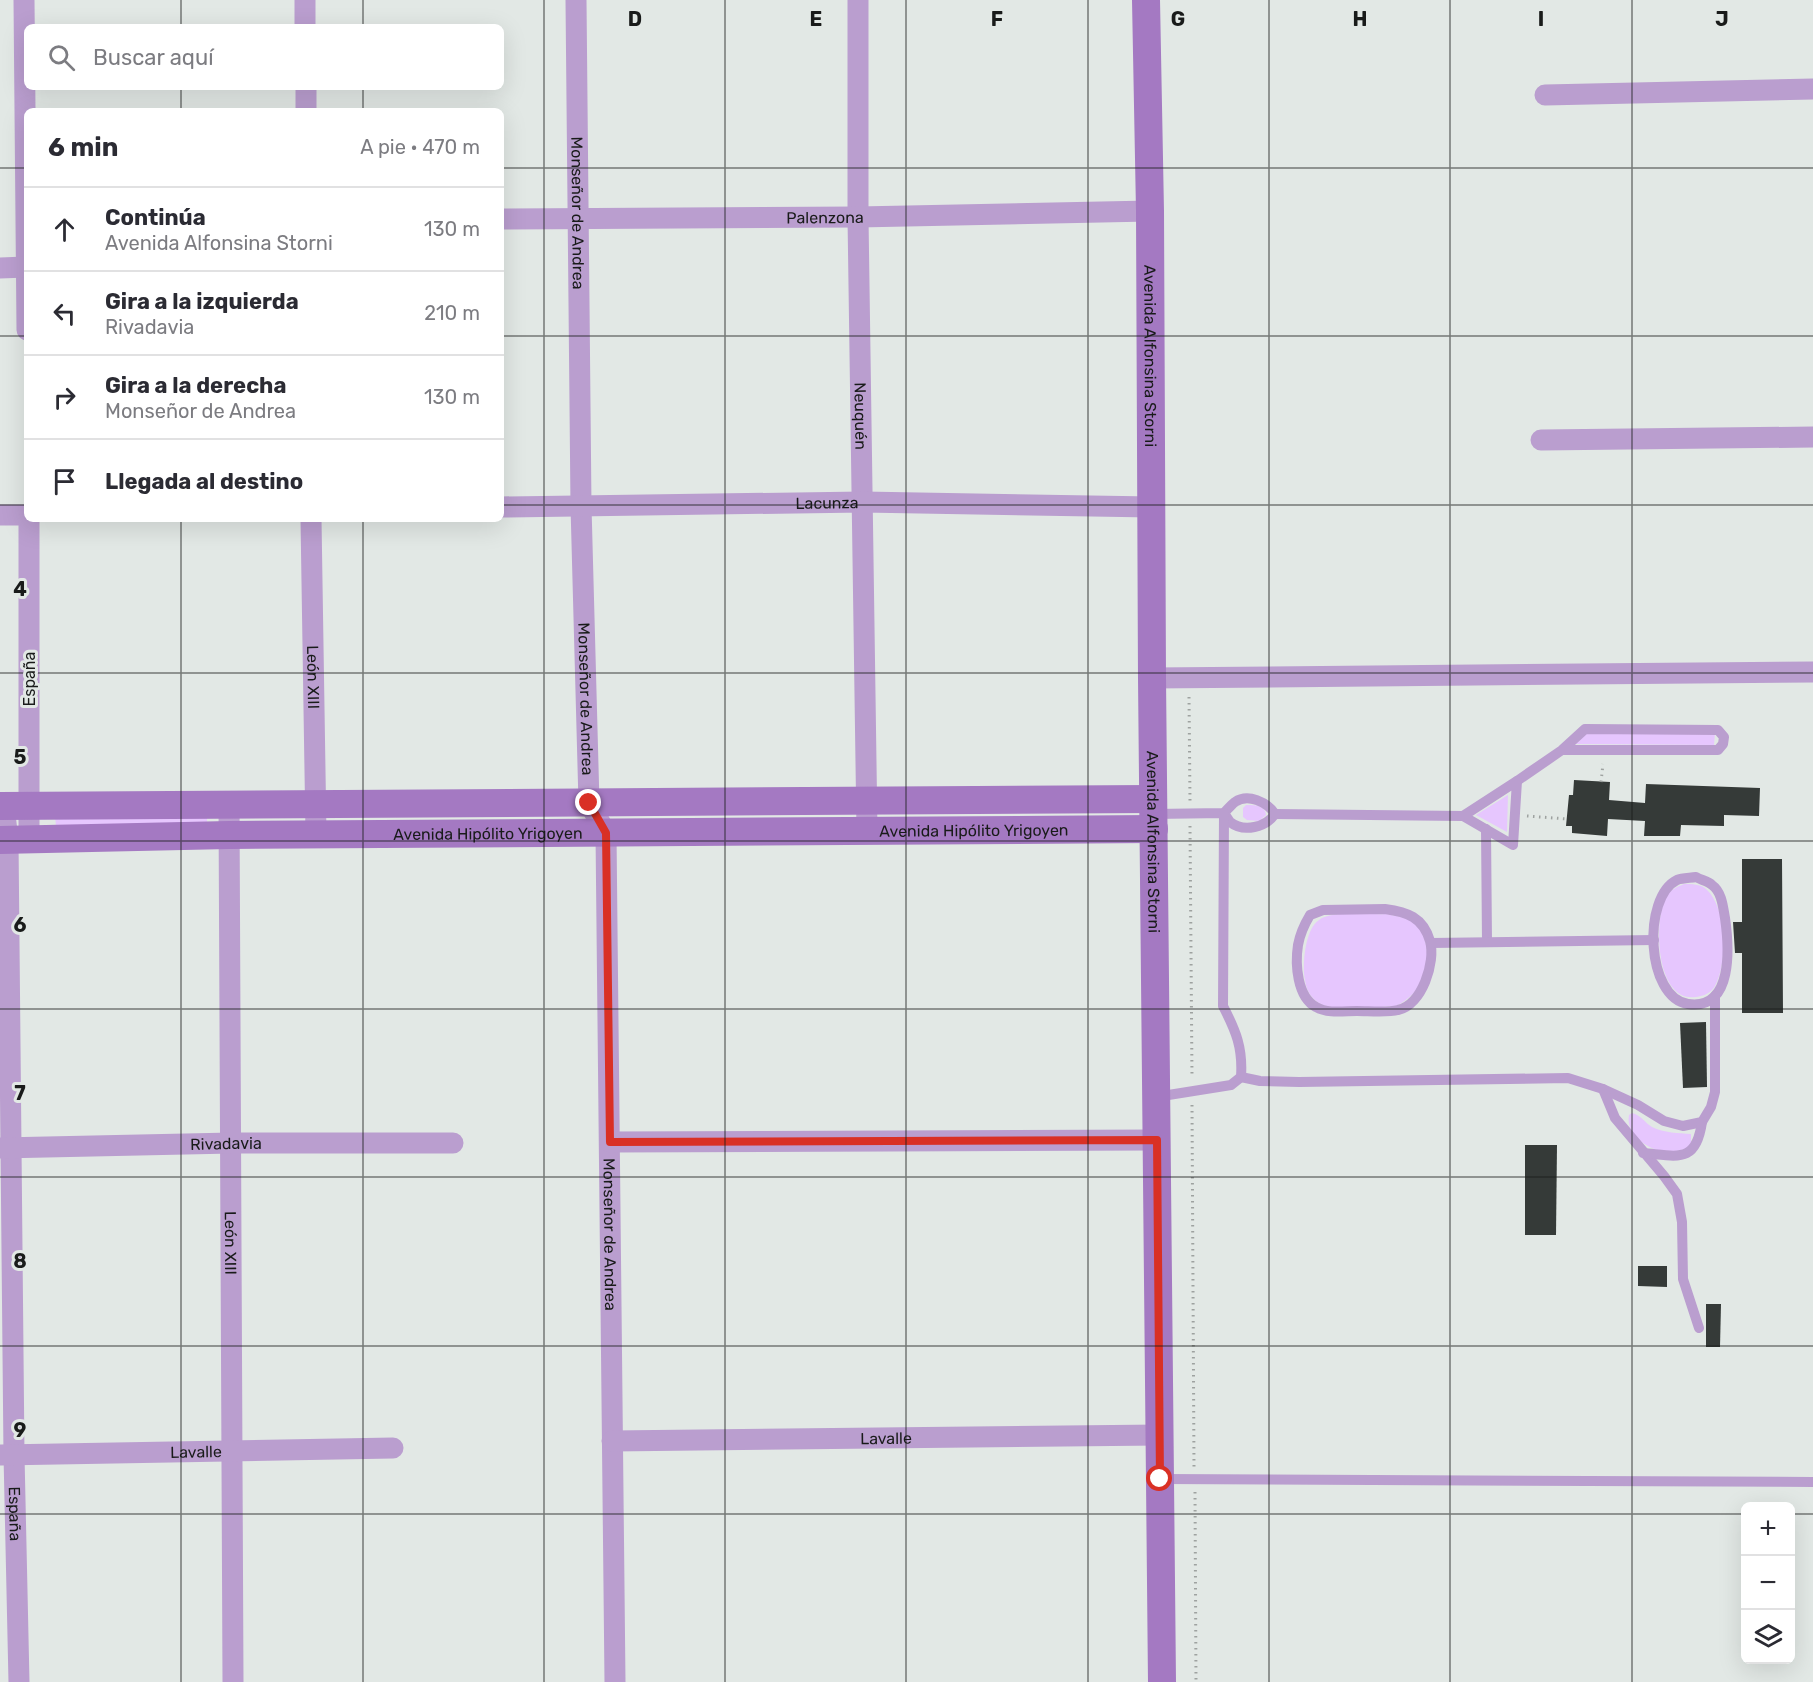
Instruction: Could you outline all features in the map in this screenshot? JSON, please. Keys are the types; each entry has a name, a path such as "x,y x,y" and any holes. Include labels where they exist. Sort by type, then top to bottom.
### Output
{"main road":[{"name":"Avenida Alfonsina Storni","path":"1146,0 1150,211 1152,678 1162,1682"},
{"name":"Avenida Hipólito Yrigoyen","path":"11,806 867,801 1154,814"},
{"name":"Avenida Hipólito Yrigoyen","path":"12,840 315,834 867,831 1154,814"}],"street":[{"path":"24,0 24,24"},
{"path":"305,0 305,24"},
{"name":"Monseñor de Andrea","path":"576,0 581,506 589,803 606,833 615,1682"},
{"name":"Neuquén","path":"858,0 858,217 867,831"},
{"path":"1545,95 1813,89"},
{"path":"25,90 25,108"},
{"path":"306,90 306,108"},
{"name":"Palenzona","path":"504,219 858,217 1150,211"},
{"path":"0,268 24,267"},
{"path":"1541,440 1813,437"},
{"name":"Lacunza","path":"504,507 863,502 1152,507"},
{"path":"0,515 24,514"},
{"name":"España","path":"19,1682 7,1455 5,1148 11,806 29,522"},
{"name":"León XIII","path":"311,522 315,834"},
{"path":"1152,678 1813,672"},
{"name":"León XIII","path":"229,805 233,1682"},
{"path":"610,1142 1157,1140"},
{"name":"Rivadavia","path":"5,1148 232,1143 453,1143"},
{"name":"Lavalle","path":"612,1441 1160,1435"},
{"name":"Lavalle","path":"7,1455 393,1448"}],"lane":[{"path":"1463,816 1562,750 1585,729 1718,730 1724,737 1723,744 1718,750 1562,750"},
{"path":"1154,814 1224,813 1237,801 1248,799 1261,801 1275,814 1463,816 1513,844 1517,781"},
{"path":"1224,813 1231,823 1247,828 1260,826 1272,819 1275,814"},
{"path":"1156,1096 1231,1085 1241,1077 1242,1062 1236,1032 1223,1006 1224,813"},
{"path":"1486,829 1487,942"},
{"path":"1696,878 1713,885 1722,901 1728,935 1728,967 1722,986 1715,996 1704,1003 1688,1004 1677,1000 1665,988 1656,965 1654,940 1657,906 1664,893 1678,880 1696,878"},
{"path":"1385,909 1401,912 1416,918 1425,929 1431,943 1431,967 1427,978 1411,1003 1399,1010 1329,1012 1316,1007 1305,997 1299,982 1298,945 1302,928 1310,915 1323,910 1385,909"},
{"path":"1431,943 1654,940"},
{"path":"1643,1152 1684,1154 1693,1150 1700,1140 1702,1122 1711,1107 1715,1092 1715,996"},
{"path":"1241,1077 1260,1081 1299,1082 1568,1078 1603,1089 1638,1105 1664,1121 1683,1126 1702,1122"},
{"path":"1603,1089 1615,1118 1677,1194 1682,1222 1683,1279 1699,1328"},
{"path":"1160,1479 1813,1482"}],"path":[{"path":"1189,678 1196,1682"},
{"path":"1601,782 1605,750"},
{"path":"1515,815 1567,819"}],"shaded area":[{"path":"1585,733 1715,733 1714,745 1574,744"},
{"path":"1508,795 1507,832 1476,815"},
{"path":"1246,805 1261,807 1266,815 1259,821 1247,820 1243,817 1243,808"},
{"path":"55,814 207,814 207,827 56,827"},
{"path":"1684,884 1693,884 1706,889 1713,897 1722,922 1723,950 1719,976 1711,991 1696,997 1683,995 1673,987 1661,958 1659,941 1662,908 1666,897"},
{"path":"1387,914 1411,920 1423,934 1427,949 1427,966 1418,988 1396,1006 1338,1008 1316,1001 1307,988 1304,966 1308,939 1314,925 1319,920 1333,915"},
{"path":"1632,1113 1657,1129 1691,1134 1689,1148 1670,1152 1648,1146 1631,1130 1629,1115"}],"building":[{"path":"1574,780 1610,782 1609,800 1645,803 1646,784 1760,788 1759,816 1724,815 1724,826 1681,825 1680,836 1644,836 1645,821 1608,819 1607,836 1572,833 1572,826 1566,826 1569,795 1573,795"},
{"path":"1742,859 1782,859 1783,1013 1742,1013 1742,953 1735,953 1733,922 1742,922"},
{"path":"1706,1022 1707,1087 1683,1088 1680,1023"},
{"path":"1525,1145 1557,1145 1556,1235 1525,1235"},
{"path":"1638,1266 1667,1266 1667,1287 1638,1286"},
{"path":"1706,1304 1721,1304 1720,1347 1706,1347"}],"route":[{"path":"589,803 606,833 610,1142 1157,1140 1160,1479"}]}
